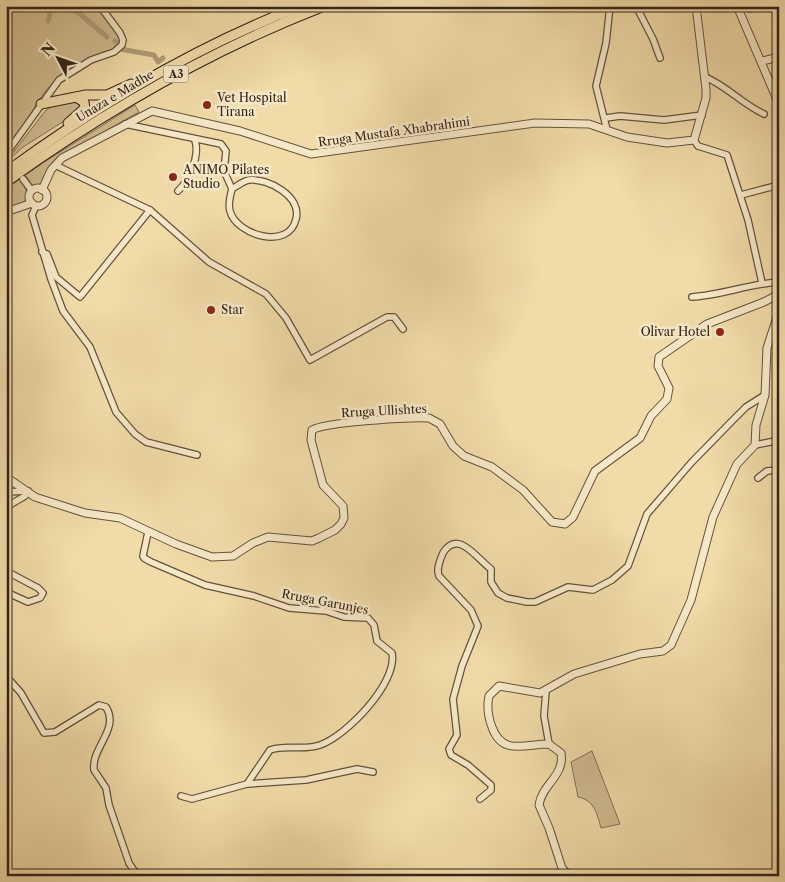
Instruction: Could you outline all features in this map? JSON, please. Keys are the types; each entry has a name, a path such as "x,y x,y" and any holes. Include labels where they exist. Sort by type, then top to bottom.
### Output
{"highway":[{"name":"Unaza e Madhe","path":"6,172 36,150 148,80 225,40 301,6"},
{"name":"Unaza e Madhe","path":"6,182 55,148 159,83 252,36 324,6"},
{"path":"41,104 76,97 107,95 135,82 148,80"},
{"path":"36,150 43,140 84,111 85,104 76,97"}],"street":[{"path":"7,156 59,80 91,60 114,52 122,45 123,40 120,33 100,6"},
{"path":"607,130 606,118 596,86 606,43 610,6"},
{"path":"636,6 653,39 660,58"},
{"path":"696,6 706,98 694,140 698,146 727,155 740,195 762,283"},
{"path":"738,6 749,9 763,6"},
{"path":"738,6 779,104"},
{"path":"762,61 779,57"},
{"path":"705,77 716,82 747,106 764,114"},
{"name":"Rruga Mustafa Xhabrahimi","path":"42,190 55,165 68,155 145,113 155,111 240,131 302,152 317,154 369,144 526,124 589,124 627,137 668,143 694,140"},
{"path":"606,118 620,116 664,120 702,115"},
{"path":"124,124 223,146 227,154 224,171 232,189 229,201 230,212 234,219 243,227 261,236 281,236 293,226 297,211 293,202 278,188 249,180 232,189"},
{"path":"178,191 191,169 197,146 195,140"},
{"path":"55,165 150,210 209,262 269,297 286,318 310,360 390,314 403,329"},
{"path":"23,178 32,191"},
{"path":"740,195 779,185"},
{"path":"6,212 34,205 40,206 46,200 46,194 42,190 32,191"},
{"path":"32,191 29,197 34,205 32,215 42,252 63,311 90,347 116,412 135,434 146,442 197,455"},
{"path":"42,252 47,254 58,280 80,297 150,210"},
{"path":"692,297 714,295 762,283 779,282"},
{"name":"Rruga Ullishtes","path":"6,477 35,497 85,512 120,518 148,532 207,556 226,557 233,556 253,543 268,537 312,541 326,535 341,524 345,511 343,506 326,490 321,480 317,458 310,440 312,430 317,427 423,418 440,424 453,446 464,456 492,467 523,490 552,522 565,524 573,517 595,471 640,438 654,411 667,399 669,388 658,366 659,357 707,324 764,302 779,294"},
{"path":"755,445 756,425 765,395 765,361 779,311"},
{"path":"480,799 491,790 491,784 475,770 451,755 450,749 456,735 453,699 462,666 478,626 467,606 439,576 437,571 443,553 450,545 463,544 491,569 491,582 498,593 516,601 535,602 568,587 586,590 598,588 619,576 628,566 647,514 690,463 746,407 765,395"},
{"path":"569,876 562,868 549,828 539,810 539,800 544,788 558,774 561,766 561,753 549,744 514,746 496,739 492,730 488,706 491,691 499,686 533,693 546,691 574,674 640,654 663,651 671,645 691,600 713,517 737,464 755,445 775,441 779,445"},
{"path":"758,478 767,471 779,470"},
{"path":"6,492 28,491"},
{"path":"6,507 25,496 28,491"},
{"name":"Rruga Garunjes","path":"148,532 144,558 191,580 220,590 254,596 299,610 326,610 344,616 368,618 374,625 377,641 392,653 392,668 384,684 366,709 344,732 317,746 270,750 247,784"},
{"path":"6,571 38,588 43,593 40,598 28,602 6,592"},
{"path":"6,676 21,694 44,733 55,732 99,705 106,707 109,717 109,728 96,756 94,770 106,788 109,805 131,868 143,876"},
{"path":"546,691 544,716 549,744"},
{"path":"180,796 201,797 214,791 247,784 306,780 357,769 373,772"}],"shaded area":[{"path":"6,6 98,6 120,38 120,43 113,50 93,56 49,87 38,101 23,129 6,149"},
{"path":"76,101 82,106 72,116 23,147 12,157 12,154 46,110 54,105"},
{"path":"135,105 139,112 63,155 39,186 32,185 26,176 21,180 27,192 25,202 6,209 6,189 44,162"},
{"path":"592,751 620,824 601,828 594,808 588,801 578,797 571,762"}],"waterway":[{"path":"48,21 52,6"},
{"path":"63,6 79,13 107,37"},
{"path":"115,41 119,44"},
{"path":"120,49 154,55 158,62 163,58"}],"place":[{"name":"Vet Hospital Tirana","path":"207,105"},
{"name":"ANIMO Pilates Studio","path":"173,177"},
{"name":"Star","path":"211,310"},
{"name":"Olivar Hotel","path":"720,332"}]}
